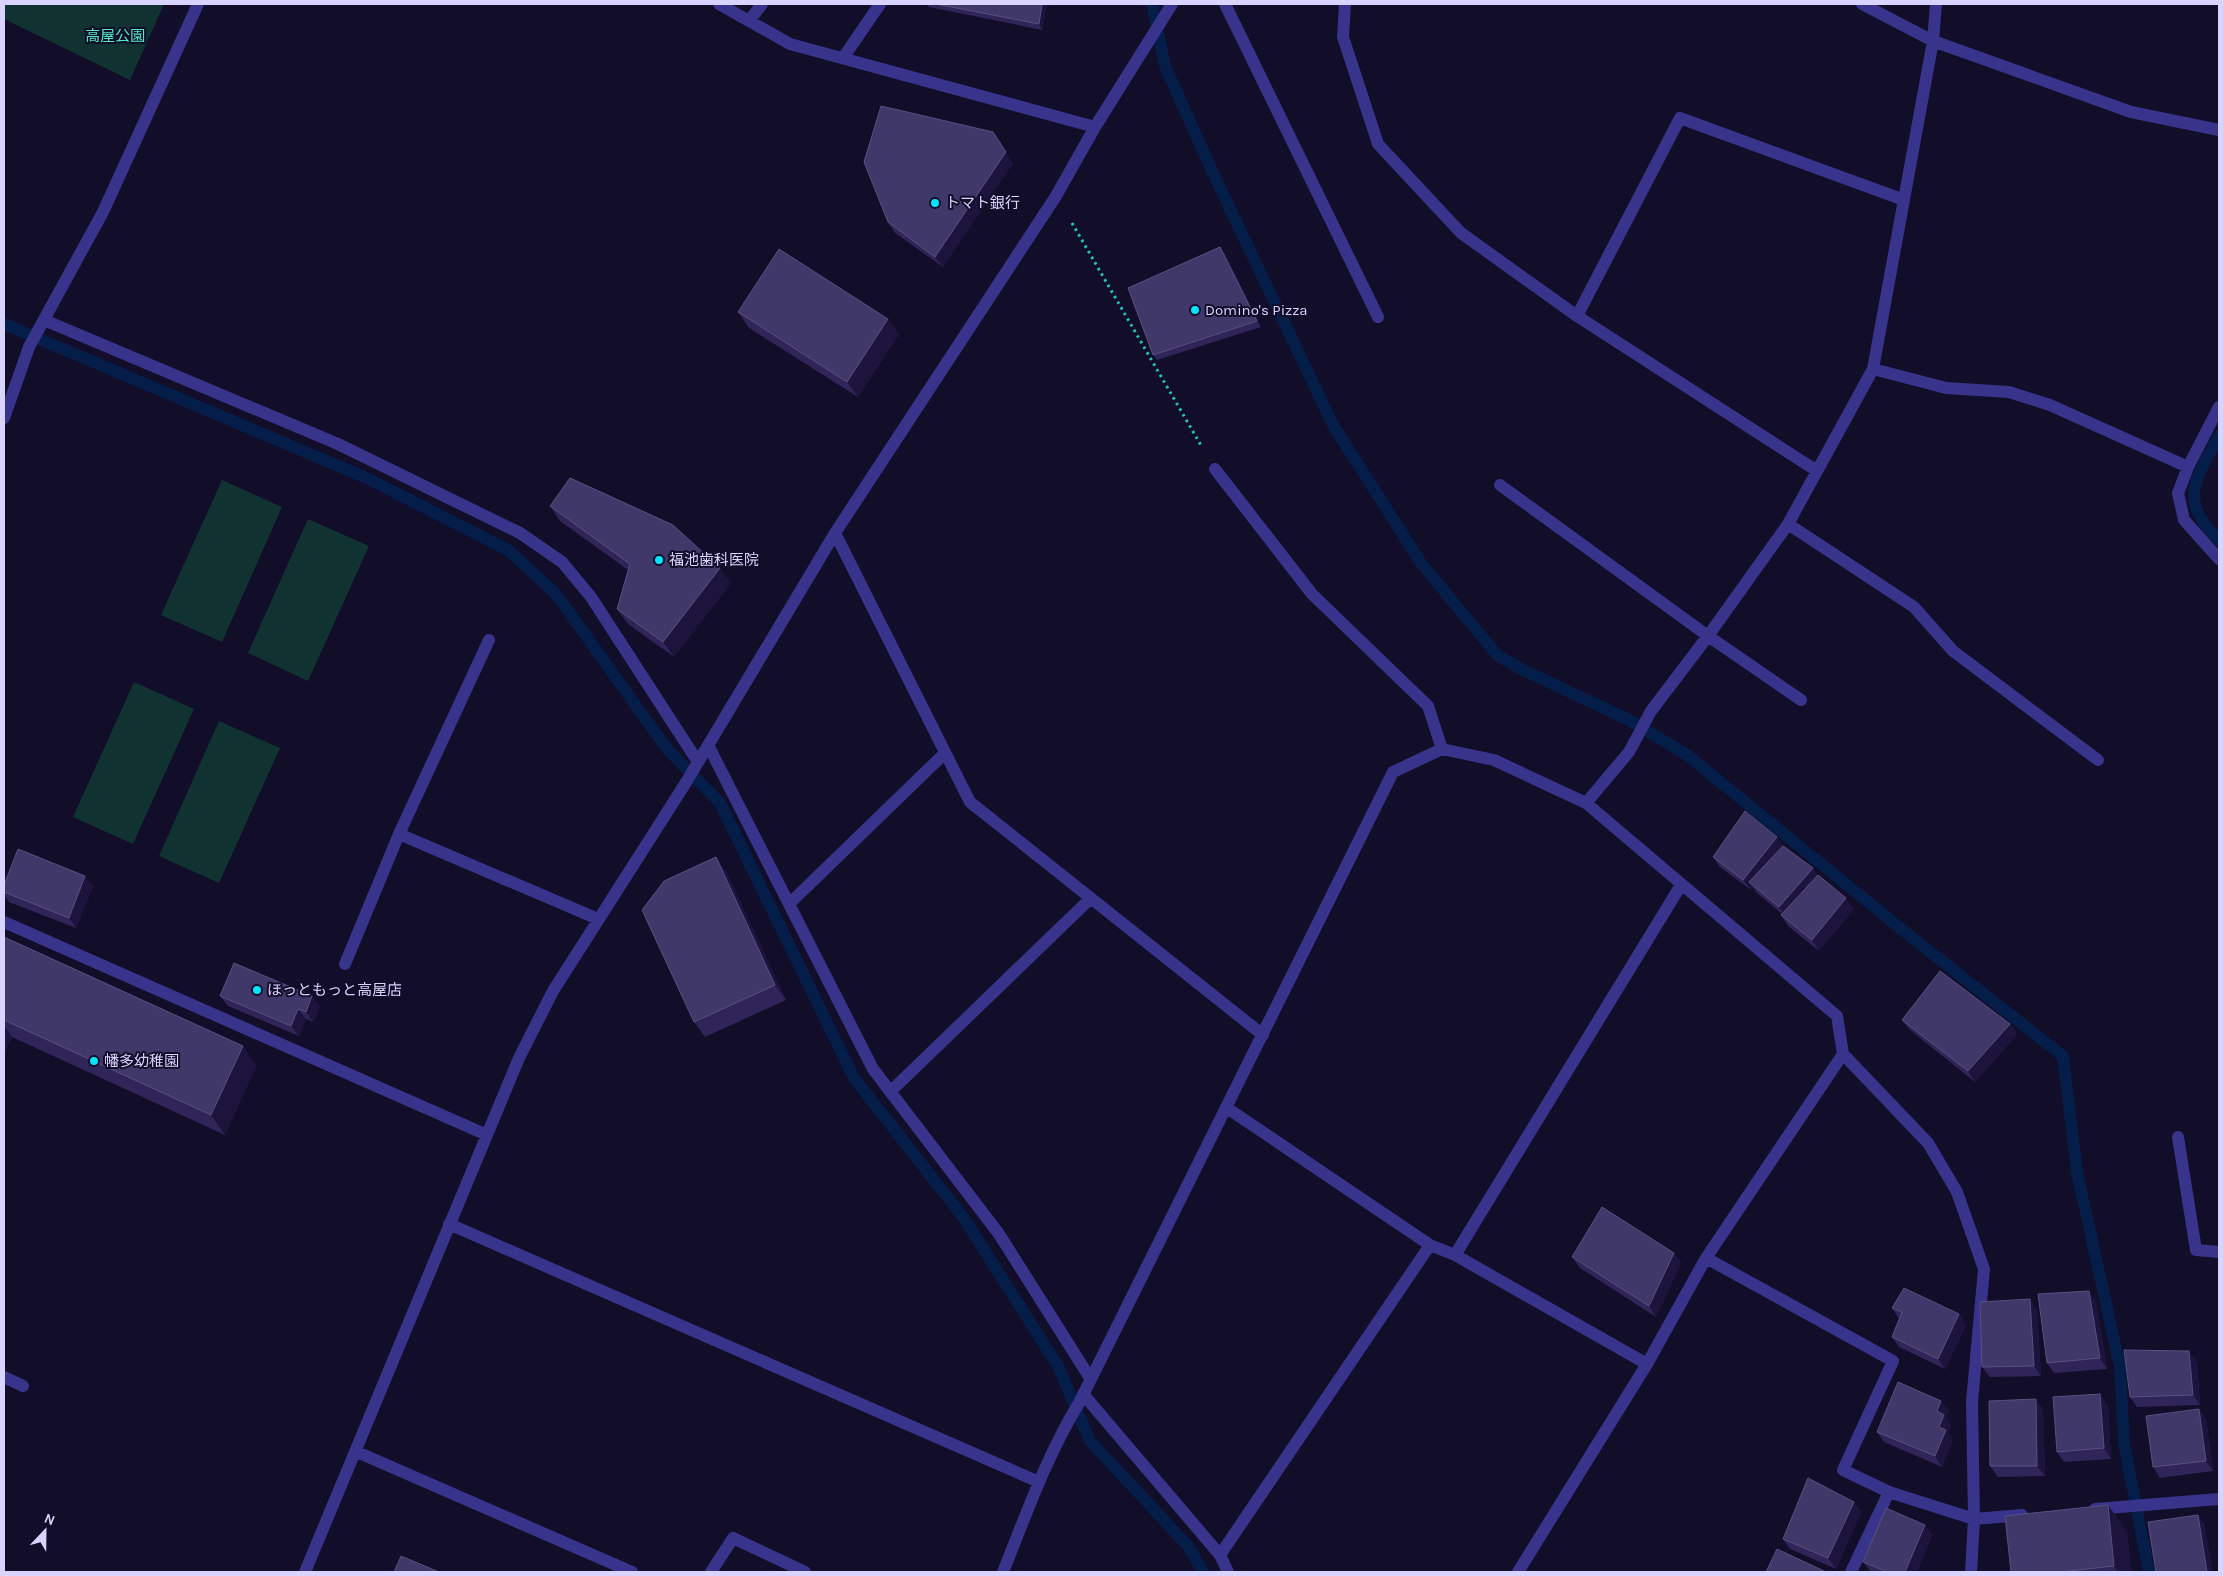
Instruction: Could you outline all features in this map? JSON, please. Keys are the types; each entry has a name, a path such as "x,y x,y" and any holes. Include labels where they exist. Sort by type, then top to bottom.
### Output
{"street":[{"path":"4,418 30,347 103,212 198,4"},
{"path":"719,4 790,44 1095,127"},
{"path":"749,21 762,4"},
{"path":"843,58 880,4"},
{"path":"305,1572 357,1452 486,1134 519,1058 553,991 685,784 835,533 1056,196 1095,127 1171,4"},
{"path":"1225,4 1378,317"},
{"path":"1345,4 1343,37 1378,144 1461,233 1577,316 1817,471"},
{"path":"1862,4 1933,41 2131,112 2219,130"},
{"path":"1586,803 1629,752 1647,718 1788,524 1873,369 1933,41 1936,4"},
{"path":"1577,316 1680,118 1904,200"},
{"path":"41,325 338,444 520,533 562,562 591,597 696,764"},
{"path":"1873,369 1946,388 2009,392 2050,405 2188,467"},
{"path":"2219,407 2188,467 2178,493 2184,520 2219,558"},
{"path":"1215,469 1312,594 1428,706 1442,749"},
{"path":"1500,485 1708,636 1801,700"},
{"path":"1788,524 1914,608 1952,650 2098,760"},
{"path":"835,533 970,802 1263,1035"},
{"path":"345,964 400,834 489,640"},
{"path":"708,745 873,1069 999,1234 1090,1378"},
{"path":"1002,1572 1039,1482 1069,1419 1227,1108 1393,772 1442,749 1494,760 1586,803 1837,1016 1843,1054 1928,1143 1957,1192 1984,1269 1972,1402 1974,1519 1971,1572"},
{"path":"789,904 945,753"},
{"path":"400,834 598,919"},
{"path":"1455,1255 1681,885"},
{"path":"891,1092 1091,898"},
{"path":"4,922 486,1134"},
{"path":"1518,1572 1647,1364 1706,1258 1843,1054"},
{"path":"1227,1108 1430,1245 1455,1255 1647,1364"},
{"path":"2178,1137 2196,1250 2219,1252"},
{"path":"449,1224 1039,1482"},
{"path":"1220,1555 1430,1245"},
{"path":"1706,1258 1893,1361 1843,1470 1889,1492 1974,1519 2032,1514"},
{"path":"4,1377 23,1386"},
{"path":"1081,1398 1220,1555 1228,1572"},
{"path":"357,1452 632,1572"},
{"path":"1850,1572 1889,1492"},
{"path":"2080,1510 2219,1499"},
{"path":"711,1572 733,1538 805,1572"}],"path":[{"path":"1056,196 1215,469"}],"green space":[{"name":"高屋公園","path":"4,4 164,4 130,80 4,19"},
{"path":"222,480 282,507 222,642 161,615"},
{"path":"308,519 369,546 308,681 248,653"},
{"path":"134,682 194,709 133,844 73,817"},
{"path":"219,721 280,748 219,883 159,856"}],"building":[{"path":"936,4 1042,4 1039,24"},
{"name":"トマト銀行","path":"881,106 993,132 1006,152 935,257 888,222 864,162"},
{"name":"Domino's Pizza","path":"1220,247 1257,321 1153,355 1128,288"},
{"path":"779,249 888,319 847,382 738,312"},
{"name":"福池歯科医院","path":"570,478 673,525 720,568 663,642 617,609 630,564 550,506"},
{"path":"1745,811 1777,837 1743,880 1713,857"},
{"path":"1783,846 1813,868 1779,907 1749,882"},
{"path":"18,849 85,876 69,918 4,892 4,885"},
{"path":"716,857 775,985 694,1022 642,910 664,881"},
{"path":"1818,875 1846,898 1812,940 1781,915"},
{"path":"4,937 243,1046 211,1115 4,1020"},
{"name":"ほっともっと高屋店","path":"234,963 312,996 306,1012 298,1009 291,1026 220,996"},
{"path":"1940,971 2010,1024 1968,1071 1902,1020"},
{"path":"1602,1207 1674,1253 1649,1306 1572,1257"},
{"path":"1904,1288 1959,1314 1938,1359 1892,1337 1902,1312 1892,1308"},
{"path":"2089,1291 2100,1358 2047,1363 2038,1294"},
{"path":"2030,1299 2034,1366 1982,1367 1980,1302"},
{"path":"2124,1350 2189,1351 2193,1395 2130,1397"},
{"path":"1898,1382 1941,1401 1937,1411 1944,1415 1939,1427 1946,1430 1935,1456 1877,1432"},
{"path":"2100,1394 2104,1448 2057,1452 2053,1397"},
{"path":"2036,1399 2037,1466 1990,1466 1989,1401"},
{"path":"2199,1409 2206,1461 2153,1467 2146,1416"},
{"path":"1808,1478 1854,1502 1828,1558 1783,1539"},
{"path":"2108,1505 2114,1566 2060,1572 2011,1572 2005,1516"},
{"path":"1886,1508 1925,1525 1905,1572 1888,1572 1863,1562"},
{"path":"2198,1515 2207,1572 2156,1572 2148,1522"},
{"path":"1777,1549 1824,1571 1824,1572 1766,1572"},
{"path":"401,1556 439,1572 394,1572"}],"waterway":[{"path":"1152,4 1165,66 1213,173 1333,425 1421,563 1497,655 1523,670 1629,720 1687,755 1905,932 2063,1056 2077,1172 2120,1367 2124,1444 2149,1572"},
{"path":"4,324 369,479 508,550 556,594 667,749 720,803 854,1078 963,1217 1058,1366 1090,1441 1188,1546 1203,1572"},
{"path":"2219,436 2203,465 2198,478 2194,501 2198,513 2206,526 2219,540"}],"place":[{"name":"トマト銀行","path":"935,203"},
{"name":"Domino's Pizza","path":"1195,310"},
{"name":"福池歯科医院","path":"659,560"},
{"name":"ほっともっと高屋店","path":"257,990"},
{"name":"幡多幼稚園","path":"94,1061"}]}
